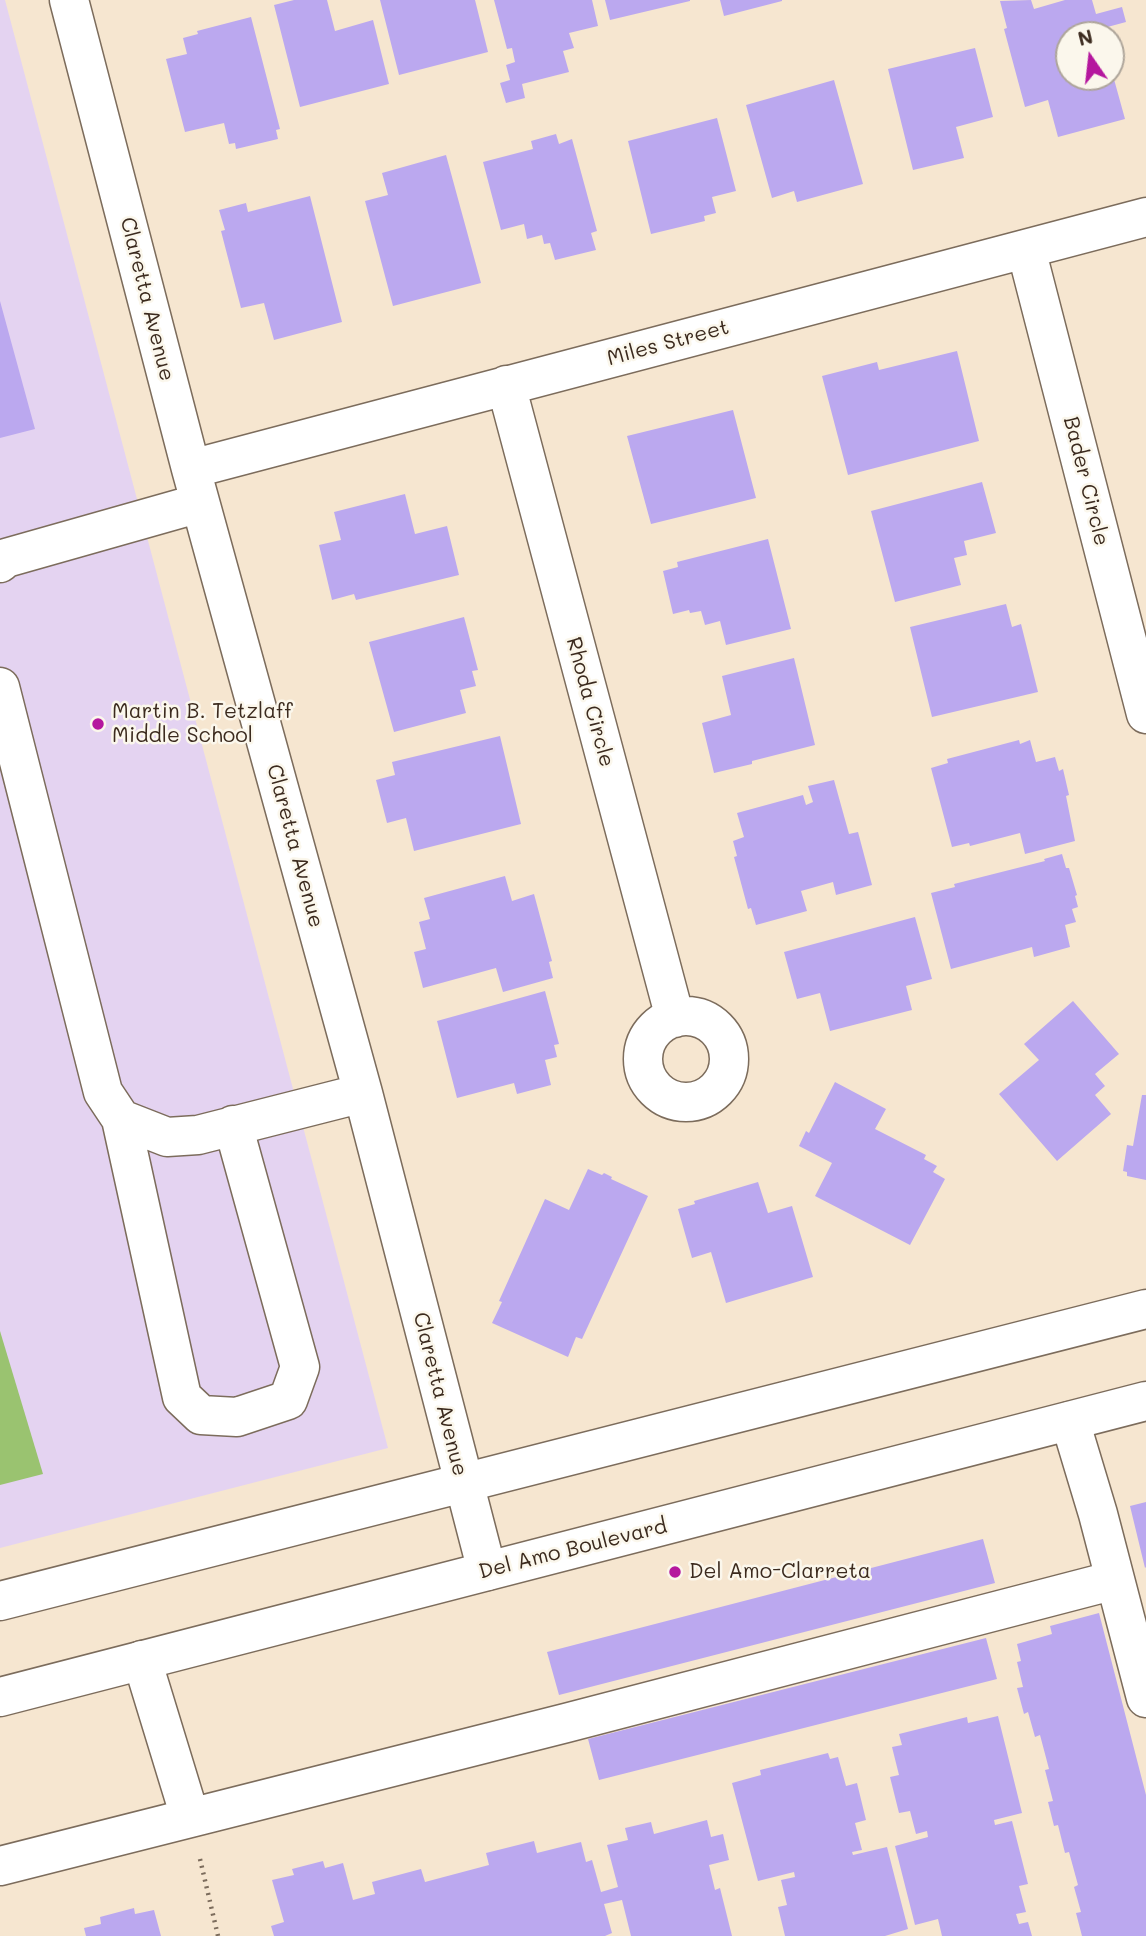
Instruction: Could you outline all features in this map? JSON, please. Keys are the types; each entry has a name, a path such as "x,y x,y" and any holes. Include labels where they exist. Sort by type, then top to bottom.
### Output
{"street":[{"name":"Claretta Avenue","path":"69,0 195,486 363,1093 487,1571"},
{"name":"Miles Street","path":"0,563 6,558 195,486 506,386 1146,217"},
{"name":"Bader Circle","path":"1026,249 1146,714"},
{"name":"Rhoda Circle","path":"506,386 675,1018"},
{"path":"0,688 103,1092 121,1119 182,1397 201,1415 237,1418 288,1400 300,1367 233,1125"},
{"path":"121,1119 167,1137 198,1135 363,1093"},
{"path":"0,1601 1146,1309"},
{"name":"Del Amo Boulevard","path":"0,1697 1146,1401"},
{"path":"1070,1421 1098,1514 1146,1698"},
{"path":"0,1866 566,1723 1115,1580"},
{"path":"142,1660 190,1817"}],"path":[{"path":"190,1817 218,1936"}],"shaded area":[{"name":"Martin B. Tetzlaff Middle School","path":"0,0 5,0 388,1448 0,1548"}],"green space":[{"path":"0,1331 43,1474 0,1485"}],"building":[{"path":"294,0 327,0 335,31 373,20 389,84 300,107 274,5"},
{"path":"380,0 475,0 488,52 399,75"},
{"path":"494,0 592,0 598,26 569,33 574,48 563,51 569,72 522,84 525,98 506,103 500,83 510,80 506,65 515,62 512,48 507,49"},
{"path":"605,0 690,0 690,1 610,20"},
{"path":"720,0 782,0 782,1 724,16"},
{"path":"1031,0 1034,9 1065,0 1092,0 1096,14 1122,7 1125,22 1055,21 1055,91 1117,91 1125,119 1058,137 1048,100 1025,107 1004,29 1007,28 1000,1"},
{"path":"251,17 280,129 276,130 278,139 236,149 235,143 229,144 224,123 185,132 166,59 187,54 183,38 198,34 197,31"},
{"path":"975,48 993,117 956,127 964,158 913,170 888,69"},
{"path":"834,80 863,184 797,202 794,191 772,198 746,105"},
{"path":"717,118 736,191 712,197 716,213 704,216 705,221 651,234 628,141"},
{"path":"556,134 559,144 572,139 597,231 591,233 596,250 555,260 550,243 544,244 542,235 527,239 524,224 501,230 483,162 533,149 531,141"},
{"path":"446,155 481,283 393,306 365,201 388,195 382,173"},
{"path":"310,196 342,322 274,340 264,303 241,308 221,231 225,230 219,210 246,203 248,212"},
{"path":"0,301 35,429 0,438"},
{"path":"957,351 979,441 848,475 822,376 877,362 879,370"},
{"path":"733,410 756,498 651,524 627,436"},
{"path":"982,482 996,533 964,541 967,555 954,558 961,585 895,602 871,511"},
{"path":"405,494 415,534 447,526 459,575 356,600 354,594 332,600 319,545 341,540 334,512"},
{"path":"768,539 791,629 726,645 720,621 705,625 701,611 690,613 689,610 673,614 663,571 678,567 677,562"},
{"path":"1006,604 1012,627 1021,624 1038,692 932,717 910,627"},
{"path":"464,617 478,670 472,671 476,686 460,690 466,713 394,732 369,642"},
{"path":"794,658 815,745 714,773 702,723 731,715 722,676"},
{"path":"500,736 521,824 414,851 406,818 387,823 376,780 395,775 392,762"},
{"path":"1019,740 1020,744 1030,740 1036,762 1055,757 1059,771 1063,769 1075,841 1025,854 1020,833 970,846 969,843 952,847 931,768 948,763 947,759"},
{"path":"834,780 849,834 858,832 872,885 836,895 833,882 801,891 807,911 756,925 751,908 748,909 734,857 737,856 733,841 744,837 737,813 803,795 806,805 813,802 808,786"},
{"path":"1062,854 1077,895 1078,907 1072,909 1076,922 1065,925 1070,947 1034,957 1032,947 951,969 931,893"},
{"path":"505,876 512,901 534,894 552,961 549,962 553,978 503,992 496,968 423,988 414,952 426,949 419,922 430,919 424,898"},
{"path":"915,917 932,979 906,986 912,1010 830,1031 820,993 797,999 784,952"},
{"path":"545,991 559,1044 554,1045 557,1057 545,1060 551,1085 517,1094 514,1083 457,1098 437,1021"},
{"path":"1073,1001 1119,1054 1095,1074 1105,1086 1095,1095 1111,1114 1057,1161 999,1094 1039,1060 1024,1044"},
{"path":"835,1082 886,1109 875,1129 926,1155 924,1159 937,1166 933,1172 945,1179 910,1245 815,1196 832,1163 799,1146 806,1131 809,1133"},
{"path":"1142,1095 1146,1095 1146,1180 1127,1176 1127,1172 1123,1171 1127,1145 1133,1146"},
{"path":"588,1169 602,1175 604,1173 648,1196 582,1339 576,1337 568,1357 492,1323 502,1302 499,1301 545,1199 569,1210"},
{"path":"758,1182 768,1213 792,1206 813,1277 726,1303 711,1252 692,1258 678,1209 695,1204 694,1201"},
{"path":"1146,1502 1146,1567 1145,1568 1130,1506"},
{"path":"983,1539 995,1583 559,1695 547,1652"},
{"path":"1099,1613 1146,1795 1146,1936 1082,1936 1076,1913 1081,1912 1074,1887 1078,1885 1069,1852 1065,1853 1058,1825 1054,1826 1048,1802 1053,1801 1045,1770 1049,1769 1040,1735 1035,1737 1028,1712 1024,1714 1017,1688 1023,1687 1017,1662 1021,1661 1017,1644 1052,1634 1050,1626"},
{"path":"986,1638 997,1679 599,1780 588,1739"},
{"path":"998,1716 1022,1813 994,1820 995,1825 1012,1821 1028,1884 1019,1886 1026,1912 1016,1914 1019,1924 1028,1922 1032,1936 942,1936 938,1919 915,1925 895,1846 928,1837 927,1831 916,1834 910,1811 899,1813 890,1777 899,1775 892,1747 902,1745 899,1734 967,1717 968,1723"},
{"path":"828,1753 830,1759 838,1757 846,1786 857,1783 866,1820 855,1823 862,1850 852,1852 853,1855 887,1847 908,1929 885,1936 785,1936 778,1907 787,1905 781,1880 795,1877 794,1872 758,1881 732,1783 761,1775 760,1770"},
{"path":"707,1820 711,1837 723,1834 729,1860 709,1865 715,1890 720,1888 732,1936 631,1936 622,1900 604,1904 612,1933 605,1936 274,1936 271,1926 284,1922 272,1880 294,1875 292,1869 323,1861 325,1868 343,1863 353,1900 375,1894 372,1882 421,1869 425,1882 489,1865 486,1853 534,1841 537,1853 581,1842 586,1862 592,1860 601,1892 618,1887 607,1845 628,1840 625,1828 651,1822 654,1834"},
{"path":"134,1908 135,1914 154,1910 161,1936 86,1936 84,1928 101,1924 100,1917"}],"place":[{"name":"Martin B. Tetzlaff Middle School","path":"98,724"},
{"name":"Del Amo-Clarreta","path":"675,1572"}]}
